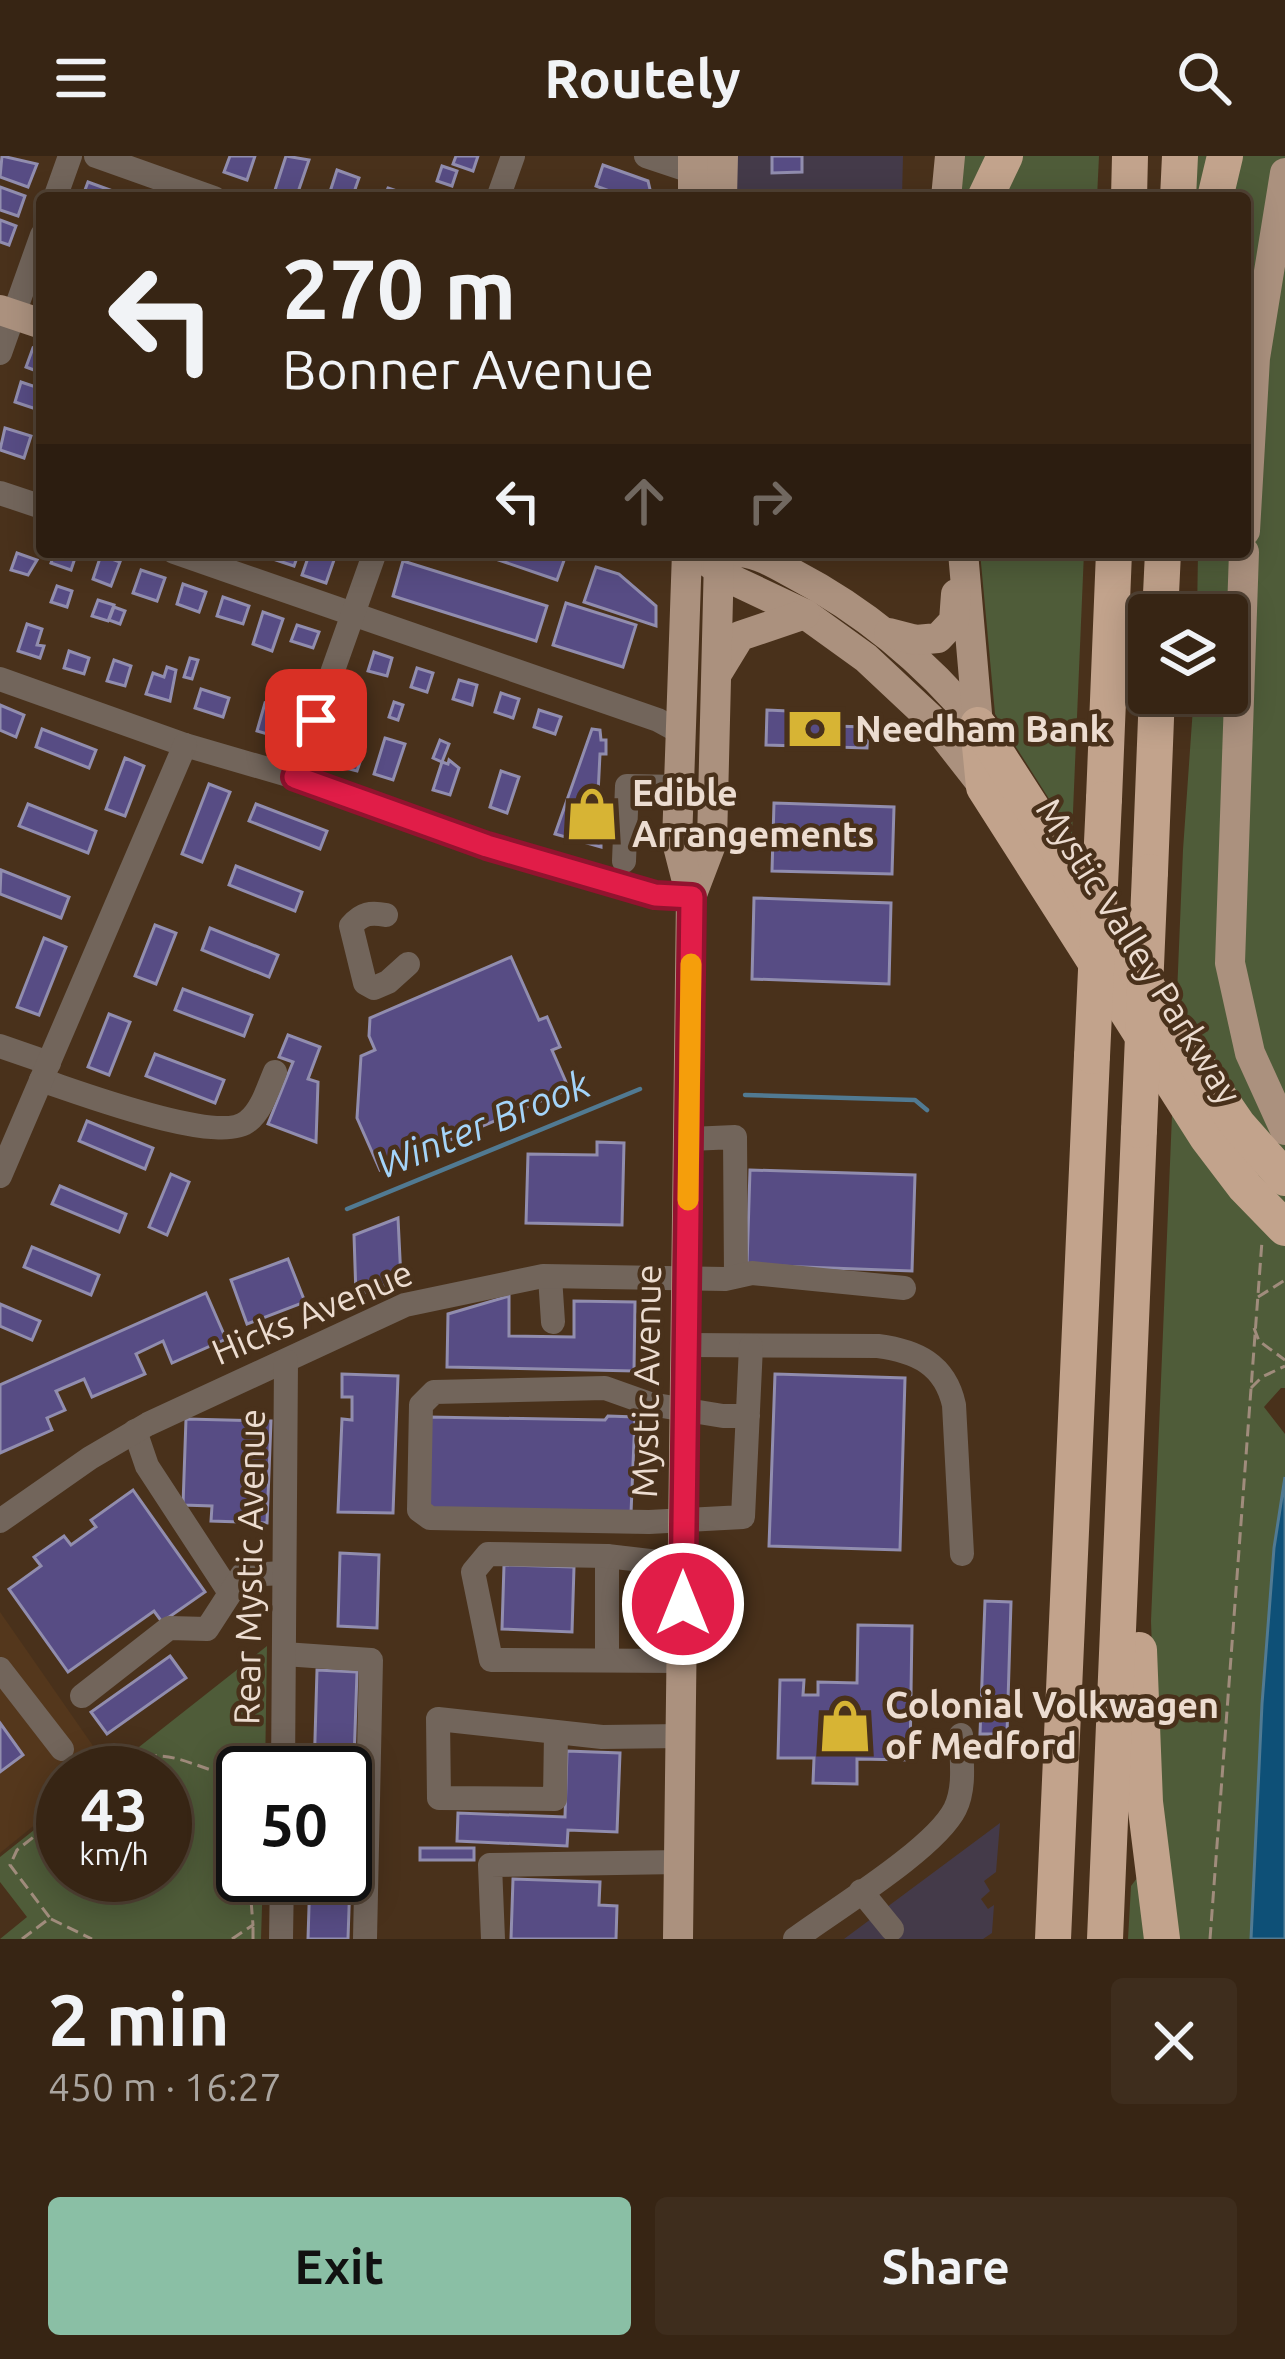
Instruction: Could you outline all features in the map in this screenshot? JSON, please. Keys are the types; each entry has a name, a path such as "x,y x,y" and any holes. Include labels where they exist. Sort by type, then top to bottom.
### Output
{"highway":[{"path":"988,192 1005,156"},
{"path":"1129,192 1130,156"},
{"path":"1178,192 1180,156"},
{"path":"1216,192 1225,156"},
{"path":"1053,1939 1114,558"},
{"path":"1161,594 1163,558"},
{"path":"1106,1939 1156,714"},
{"path":"978,725 1203,1074 1285,1178"},
{"name":"Mystic Valley Parkway","path":"978,725 984,787 1207,1137 1276,1219"},
{"path":"1123,1525 1141,1665 1145,1802 1162,1939"}],"main road":[{"path":"947,192 950,156"},
{"path":"1251,427 1255,358 1285,173"},
{"name":"Mystic Avenue","path":"678,1939 692,897 677,842 680,732 711,558"},
{"name":"Mystic Avenue","path":"692,897 712,842 716,678 712,558"},
{"path":"717,558 805,614 891,679 946,736 984,787"},
{"path":"724,558 805,579 885,632 978,725"},
{"path":"885,632 927,641 944,634 957,608 960,558"},
{"name":"Mystic Valley Parkway","path":"961,558 978,725"},
{"name":"Mystic Valley Parkway","path":"1244,558 1230,963 1250,1053 1285,1130"},
{"path":"716,678 723,658 740,636 805,614"}],"street":[{"path":"57,192 70,156"},
{"path":"96,156 197,192"},
{"path":"500,192 513,156"},
{"path":"646,156 708,177"},
{"path":"0,353 19,316 36,256"},
{"path":"0,493 36,505"},
{"path":"191,558 658,720 680,732"},
{"path":"295,777 373,558"},
{"path":"0,679 487,846 655,895 692,897"},
{"path":"0,1176 185,745"},
{"path":"624,861 627,786 679,787"},
{"path":"386,914 359,916 351,926 365,983 374,988 388,982 408,964"},
{"path":"0,1046 45,1072 170,1122 235,1129 260,1106 275,1072"},
{"path":"690,1138 735,1137 736,1276"},
{"name":"Hicks Avenue","path":"0,1521 135,1431 405,1305 550,1276 752,1273 904,1288"},
{"path":"550,1276 553,1322"},
{"path":"688,1345 908,1350 940,1371 954,1405 962,1554"},
{"path":"748,1416 650,1404 605,1388 434,1393 421,1405 419,1510 430,1518 630,1522 743,1517 752,1346"},
{"name":"Rear Mystic Avenue","path":"283,1746 286,1361"},
{"path":"135,1431 147,1466 230,1593"},
{"path":"683,1660 491,1660 473,1572 488,1553 607,1556 684,1564"},
{"path":"607,1556 607,1659"},
{"path":"82,1696 169,1628 207,1629 242,1575 284,1573"},
{"path":"284,1654 371,1660 365,1939"},
{"path":"0,1669 60,1746"},
{"path":"556,1732 555,1799 439,1798 438,1719 602,1737 681,1736"},
{"path":"795,1939 926,1842 955,1810 962,1784 961,1735"},
{"path":"493,1939 490,1865 680,1862"},
{"path":"861,1891 892,1928"},
{"path":"281,1939 282,1902"}],"path":[{"path":"1210,1939 1256,1299 1276,1219"},
{"path":"1256,1299 1285,1280"},
{"path":"1250,1390 1285,1363 1259,1341 1254,1326"},
{"path":"36,1835 17,1850 10,1864 36,1899"},
{"path":"38,1902 50,1918 92,1939"},
{"path":"251,1902 253,1939"},
{"path":"22,1939 50,1918"},
{"path":"232,1939 253,1925"}],"shaded area":[{"path":"732,156 903,156 902,192 731,192"},
{"path":"0,1612 93,1746 36,1746 36,1824 0,1853"},
{"path":"1000,1823 996,1872 984,1881 990,1891 981,1899 988,1909 994,1905 992,1933 983,1939 844,1939"}],"green space":[{"path":"963,156 1099,156 1097,192 960,192"},
{"path":"1189,156 1285,156 1285,1388 1264,1407 1285,1434 1285,1477 1274,1548 1262,1704 1251,1939 1128,1939 1131,1886 1159,1849 1151,1621 1193,714 1248,714 1248,594 1197,594 1198,558 1251,558 1251,192 1192,192"},
{"path":"981,558 1084,558 1072,835 995,714"},
{"path":"267,1646 265,1746 216,1746 216,1902 262,1902 261,1939 0,1939 27,1917 0,1882 0,1857 36,1828 36,1902 192,1902 192,1746 140,1746"}],"water":[{"path":"1285,1477 1285,1939 1251,1939 1262,1704 1274,1548"}],"building":[{"path":"2,156 37,164 28,187 0,177"},
{"path":"230,156 255,156 247,180 224,172"},
{"path":"286,156 309,160 298,192 275,190"},
{"path":"456,156 478,156 473,171 453,164"},
{"path":"772,156 802,156 802,172 772,173"},
{"path":"603,165 648,181 651,192 612,192 596,186"},
{"path":"442,166 457,171 452,186 437,181"},
{"path":"337,170 359,178 354,192 330,192"},
{"path":"88,182 116,192 84,192"},
{"path":"0,187 25,196 18,216 0,210"},
{"path":"0,220 16,226 9,245 0,242"},
{"path":"33,348 36,349 36,371 26,367"},
{"path":"21,382 36,387 36,409 15,402"},
{"path":"5,428 31,436 24,458 0,450"},
{"path":"17,553 37,560 28,575 11,570"},
{"path":"53,558 75,558 71,570 51,563"},
{"path":"100,558 120,562 111,586 93,579"},
{"path":"277,558 297,558 294,566"},
{"path":"308,558 334,560 326,583 302,575"},
{"path":"493,558 565,558 557,580"},
{"path":"403,561 547,606 536,641 393,596"},
{"path":"596,567 619,574 656,606 656,626 584,602"},
{"path":"141,570 165,578 157,601 133,593"},
{"path":"183,584 206,592 199,612 177,604"},
{"path":"57,586 72,591 67,607 51,602"},
{"path":"223,597 249,606 243,624 217,616"},
{"path":"98,600 114,605 108,621 92,616"},
{"path":"566,603 636,625 623,667 553,645"},
{"path":"114,607 125,611 120,624 109,620"},
{"path":"263,612 283,619 272,651 253,644"},
{"path":"27,624 42,629 37,645 44,646 40,658 18,651"},
{"path":"297,625 319,632 313,648 291,641"},
{"path":"69,651 89,658 84,674 64,668"},
{"path":"374,652 392,658 387,676 368,671"},
{"path":"190,658 198,660 192,679 184,677"},
{"path":"114,660 131,666 125,686 107,681"},
{"path":"167,667 176,670 170,701 146,694 153,673 164,677"},
{"path":"417,668 433,673 427,692 411,687"},
{"path":"459,680 477,685 472,705 453,699"},
{"path":"201,689 229,698 223,717 195,708"},
{"path":"501,693 519,699 513,718 495,712"},
{"path":"394,702 403,705 398,720 389,717"},
{"path":"265,703 283,709 274,736 257,731"},
{"path":"0,705 24,715 16,737 0,730"},
{"path":"539,710 561,717 555,734 534,727"},
{"path":"767,710 831,713 831,726 868,727 867,748 766,745"},
{"path":"42,729 96,750 89,768 36,747"},
{"path":"592,729 600,730 601,740 606,740 606,754 600,754 596,834 601,834 601,847 555,834"},
{"path":"385,738 405,744 393,780 374,774"},
{"path":"343,740 365,747 357,771 345,768 347,759 337,756"},
{"path":"440,740 449,744 442,762 433,758"},
{"path":"125,758 144,766 125,816 106,809"},
{"path":"449,760 459,768 450,795 433,790 442,762"},
{"path":"501,771 519,777 507,813 490,807"},
{"path":"209,784 230,792 202,862 182,854"},
{"path":"774,803 894,807 892,874 772,871"},
{"path":"28,804 96,831 88,853 19,826"},
{"path":"256,804 327,831 320,849 249,821"},
{"path":"236,866 302,892 295,911 229,885"},
{"path":"1,870 69,897 61,918 0,894"},
{"path":"754,898 891,903 889,984 752,979"},
{"path":"155,925 176,933 156,984 135,976"},
{"path":"210,928 278,955 269,977 202,950"},
{"path":"44,938 66,947 39,1015 17,1007"},
{"path":"511,957 539,1020 547,1017 560,1047 552,1050 569,1089 380,1170 357,1118 361,1056 375,1050 369,1036 370,1018"},
{"path":"183,989 252,1015 244,1036 175,1010"},
{"path":"109,1014 130,1022 109,1075 88,1067"},
{"path":"288,1035 320,1047 308,1079 318,1082 316,1142 268,1124 293,1062 279,1057"},
{"path":"155,1054 224,1080 215,1103 146,1076"},
{"path":"87,1121 153,1148 145,1169 79,1141"},
{"path":"597,1142 624,1143 622,1225 526,1223 528,1154 597,1155"},
{"path":"750,1170 915,1175 912,1271 747,1265"},
{"path":"171,1174 189,1182 167,1235 149,1227"},
{"path":"60,1186 126,1214 119,1232 52,1204"},
{"path":"398,1218 401,1279 356,1296 354,1235"},
{"path":"32,1247 99,1275 91,1295 24,1267"},
{"path":"288,1259 305,1302 247,1324 231,1280"},
{"path":"206,1293 226,1339 172,1363 163,1341 136,1354 145,1374 92,1397 84,1379 56,1391 65,1410 47,1418 52,1430 0,1453 0,1385"},
{"path":"509,1296 509,1336 574,1337 574,1301 635,1302 634,1371 447,1367 448,1314"},
{"path":"0,1304 40,1321 32,1340 0,1326"},
{"path":"342,1374 398,1376 393,1513 338,1512 342,1419 352,1420 352,1397 342,1397"},
{"path":"775,1374 905,1378 900,1550 769,1546"},
{"path":"608,1416 635,1417 631,1513 427,1509 429,1417 605,1420"},
{"path":"186,1419 271,1421 267,1523 211,1521 212,1506 183,1505"},
{"path":"133,1490 205,1592 162,1622 154,1611 68,1672 9,1589 41,1566 34,1557 64,1536 71,1545 96,1527 91,1520"},
{"path":"340,1553 379,1555 377,1628 338,1626"},
{"path":"504,1565 574,1567 572,1632 502,1629"},
{"path":"985,1601 1011,1602 1007,1734 980,1734"},
{"name":"Colonial Volkwagen of Medford","path":"858,1625 912,1626 910,1760 857,1759 857,1784 813,1783 814,1758 778,1758 780,1680 804,1680 803,1695 818,1695 818,1682 857,1683"},
{"path":"170,1656 186,1678 107,1734 91,1712"},
{"path":"317,1670 357,1672 355,1746 315,1746"},
{"path":"0,1723 23,1755 0,1772"},
{"path":"567,1751 620,1753 617,1832 568,1830 567,1846 457,1841 458,1813 565,1817"},
{"path":"420,1848 474,1848 474,1860 420,1860"},
{"path":"513,1879 600,1882 599,1905 617,1906 616,1939 511,1939"},
{"path":"309,1902 349,1902 348,1939 308,1939"}],"waterway":[{"name":"Winter Brook","path":"347,1209 640,1089"},
{"name":"Winter Brook","path":"745,1095 915,1100 927,1110"}],"slow traffic":[{"path":"688,1200 691,964"}],"place":[{"name":"Needham Bank","path":"815,729"},
{"name":"Edible Arrangements","path":"592,814"},
{"name":"Colonial Volkwagen of Medford","path":"845,1726"}],"route":[{"path":"316,720 295,777 487,846 655,895 692,897 683,1604"}]}
